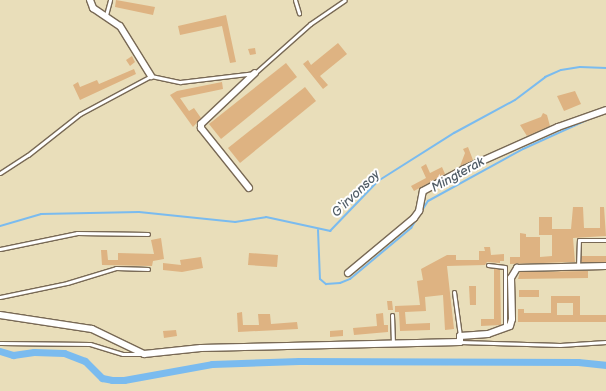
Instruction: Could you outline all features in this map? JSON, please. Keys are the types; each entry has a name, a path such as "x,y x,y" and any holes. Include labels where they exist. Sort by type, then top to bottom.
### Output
{"street":[{"path":"90,0 93,8 120,26 151,76"},
{"path":"249,188 201,128 201,124 255,72"},
{"path":"348,272 414,218 421,206 423,191 464,169 558,127 606,110"},
{"path":"0,315 92,329 144,354 201,348 393,343 460,339 488,334 510,326 512,319 511,278 517,268 606,266"}],"lane":[{"path":"106,16 110,0"},
{"path":"295,0 299,13"},
{"path":"0,173 28,155 80,114 151,76 180,82 255,72 310,24 345,0"},
{"path":"0,250 77,233 148,234"},
{"path":"578,267 579,240 606,240"},
{"path":"488,265 505,267 505,328"},
{"path":"0,297 67,283 107,270 148,269"},
{"path":"454,292 460,339 560,345 606,342"},
{"path":"392,315 393,343"},
{"path":"0,343 90,344 124,354 144,354"}],"building":[{"path":"116,0 155,7 153,15 115,7"},
{"path":"226,15 236,62 230,63 222,26 180,35 178,26"},
{"path":"338,43 347,54 320,76 328,85 323,89 303,64 308,60 311,65"},
{"path":"255,48 256,54 250,55 248,49"},
{"path":"132,56 135,62 130,66 126,60"},
{"path":"286,63 297,77 221,139 209,124"},
{"path":"134,69 136,74 80,100 73,85 78,82 80,87 97,80 99,84"},
{"path":"222,82 223,89 180,98 189,111 194,108 201,118 193,127 170,95 177,91"},
{"path":"305,87 316,101 240,163 228,148"},
{"path":"575,91 581,104 564,111 557,96"},
{"path":"543,113 547,115 550,126 527,136 520,125 541,117"},
{"path":"468,147 473,160 460,166 465,153 463,149"},
{"path":"426,164 430,173 442,167 445,174 414,191 411,186 426,178 421,167"},
{"path":"573,207 583,207 584,228 600,228 600,207 604,207 606,236 573,238 575,262 510,264 510,257 520,257 520,233 526,234 526,237 540,237 540,257 552,256 552,235 539,235 539,217 552,217 552,229 571,229"},
{"path":"161,238 164,259 153,261 152,266 102,265 101,250 107,250 108,260 118,260 118,253 154,254 151,240"},
{"path":"484,247 490,247 491,255 504,254 504,261 500,261 500,263 487,262 485,265 447,266 454,329 445,330 443,295 425,297 426,311 405,312 406,324 430,323 430,330 400,331 399,312 395,312 395,306 420,305 417,281 423,280 421,269 447,255 456,255 456,260 479,260 479,251 485,251"},
{"path":"249,253 278,255 277,267 248,265"},
{"path":"581,256 606,256 606,262 581,262"},
{"path":"201,257 203,268 182,272 163,270 163,263 181,265 180,260"},
{"path":"494,269 500,269 501,325 481,326 481,319 494,319"},
{"path":"588,271 588,278 518,279 520,272"},
{"path":"469,286 476,286 476,305 470,305"},
{"path":"519,290 539,290 539,297 519,297"},
{"path":"551,296 580,296 580,315 606,315 606,322 518,322 518,309 524,309 524,313 551,313","holes":["557,303 573,303 573,315 557,315"]},
{"path":"387,301 392,301 393,310 388,310"},
{"path":"242,312 243,325 259,325 258,314 270,314 271,324 297,322 298,329 238,332 237,313"},
{"path":"383,313 384,325 388,325 388,332 354,335 353,328 377,326 376,314"},
{"path":"176,330 177,336 164,338 163,331"},
{"path":"343,330 343,336 330,337 330,331"}],"waterway":[{"name":"G‘irvonsoy","path":"0,226 41,214 139,212 235,222 266,217 330,231 378,181 454,133 515,100 545,77 561,70 580,67 606,68"},
{"name":"Mingterak","path":"318,230 320,279 326,284 340,283 350,279 411,228 428,201 523,149 587,120"},
{"path":"0,351 13,355 34,352 64,353 85,361 102,378 112,380 124,380 212,364 299,361 578,362 606,365"}]}
